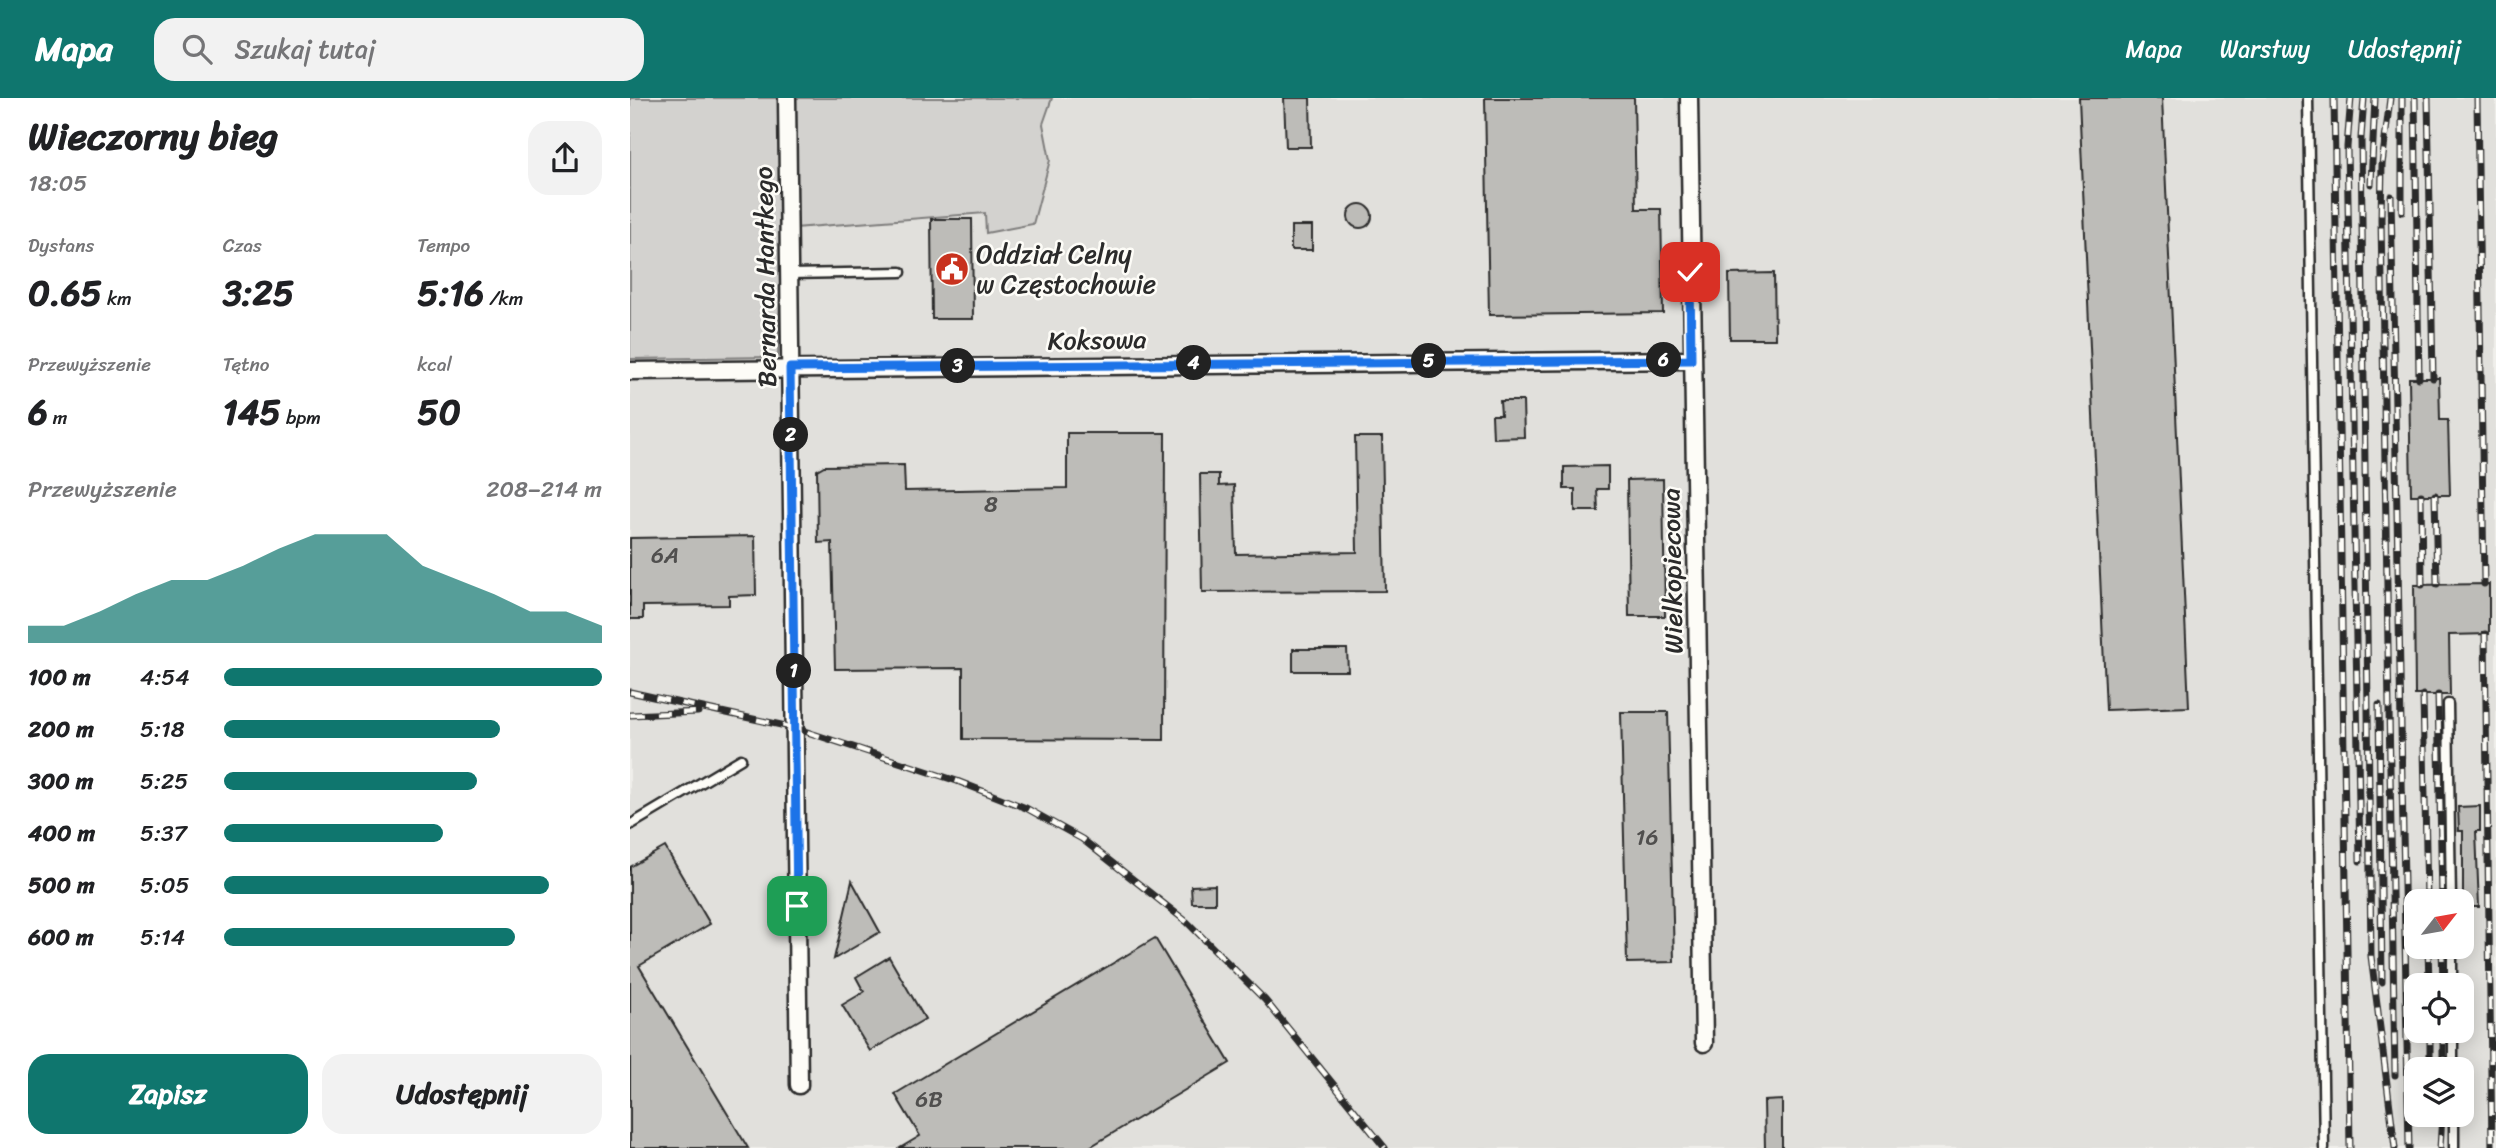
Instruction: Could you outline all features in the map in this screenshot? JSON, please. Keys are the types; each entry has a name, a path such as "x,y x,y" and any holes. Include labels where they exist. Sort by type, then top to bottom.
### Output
{"street":[{"name":"Bernarda Hantkego","path":"787,98 799,1085"},
{"name":"Wielkopiecowa","path":"1689,98 1691,360 1702,817 1704,1043"},
{"name":"Koksowa","path":"630,371 1691,360"}],"lane":[{"path":"2308,98 2324,1148"},
{"path":"789,274 901,272"},
{"path":"2448,704 2451,889"},
{"path":"630,825 741,759"},
{"path":"2454,1127 2454,1148"}],"shaded area":[{"path":"630,98 2496,98 2496,1148 630,1148"},
{"path":"630,98 1052,98 1043,124 1050,160 1033,224 986,233 985,213 782,229 778,357 630,359"}],"building":[{"path":"1284,98 1310,98 1311,147 1286,147"},
{"path":"1485,98 1634,98 1636,209 1661,209 1663,313 1489,315"},
{"path":"2079,98 2162,98 2189,707 2106,710"},
{"path":"1360,204 1369,207 1372,216 1369,225 1360,228 1351,225 1348,216 1351,207"},
{"name":"Oddział Celny w Częstochowie","path":"931,219 972,219 973,319 932,319"},
{"path":"1291,226 1312,226 1312,250 1291,250"},
{"path":"1774,273 1775,339 1730,339 1729,274"},
{"path":"2409,378 2439,378 2440,420 2448,420 2450,495 2411,495"},
{"path":"1500,401 1523,401 1524,437 1493,438 1492,415 1501,415"},
{"path":"1067,433 1165,433 1164,740 963,739 963,668 835,669 832,542 818,543 817,470 824,466 904,465 905,491 1067,488"},
{"path":"1355,437 1382,437 1385,591 1202,592 1200,474 1219,474 1219,486 1234,485 1236,554 1357,552"},
{"path":"1608,466 1608,489 1597,489 1598,511 1575,511 1575,489 1564,489 1564,467"},
{"path":"1663,479 1665,616 1629,616 1627,480"},
{"path":"755,536 756,595 729,596 729,605 643,606 643,619 630,619 630,538"},
{"path":"2489,584 2489,634 2449,635 2450,695 2415,695 2414,585"},
{"path":"1293,649 1347,649 1348,671 1293,671"},
{"path":"1621,712 1668,712 1674,962 1627,963"},
{"path":"2480,806 2480,831 2476,831 2479,907 2474,907 2474,889 2463,889 2463,831 2459,831 2458,807"},
{"path":"665,847 710,924 639,966 748,1148 630,1148 630,867"},
{"path":"852,881 880,932 834,959"},
{"path":"1215,885 1215,903 1192,903 1191,886"},
{"path":"1155,938 1230,1063 1088,1148 900,1148 920,1136 895,1094"},
{"path":"889,957 925,1019 870,1051 842,1005 864,992 856,977"},
{"path":"1782,1100 1782,1148 1765,1148 1764,1101"}],"railway":[{"path":"2334,98 2350,1148"},
{"path":"2351,98 2347,147 2360,861"},
{"path":"2364,98 2361,138 2371,956 2395,1148"},
{"path":"2371,184 2375,98"},
{"path":"2390,98 2382,165 2381,219 2395,1075"},
{"path":"2402,98 2402,212"},
{"path":"2415,98 2419,378"},
{"path":"2428,98 2433,378"},
{"path":"2477,98 2484,584"},
{"path":"2391,196 2409,1148"},
{"path":"2421,495 2422,585"},
{"path":"2435,495 2437,584"},
{"path":"2485,634 2492,1148"},
{"path":"630,692 795,728 957,781 1026,808 1082,839 1187,922 1265,1000 1385,1148"},
{"path":"2423,695 2427,889"},
{"path":"2438,695 2442,889"},
{"path":"2379,705 2382,982"},
{"path":"630,715 698,712"},
{"path":"2428,959 2429,973"},
{"path":"2442,959 2443,973"},
{"path":"2430,1043 2430,1057"},
{"path":"2443,1043 2443,1057"},
{"path":"2440,1148 2441,1127"}],"place":[{"name":"Oddział Celny w Częstochowie","path":"952,269"}],"route":[{"path":"797,906 790,368 1691,360 1690,272"}]}
